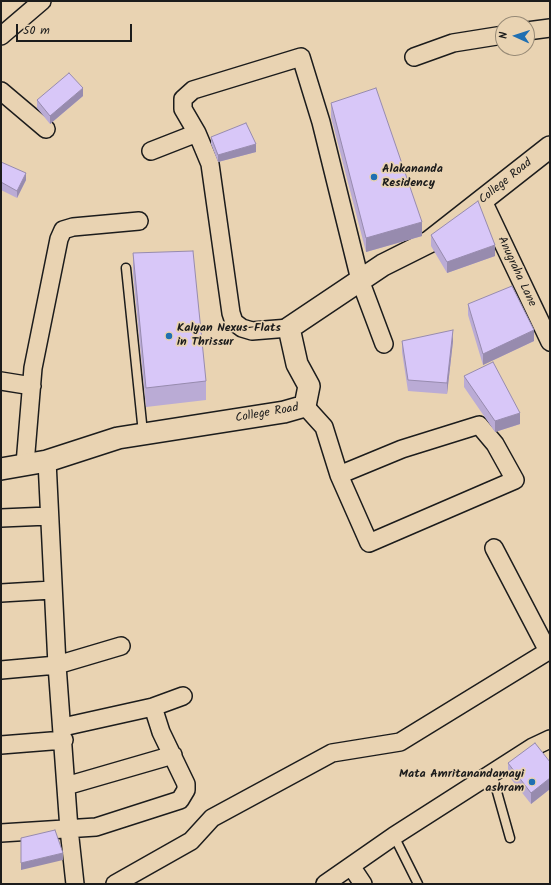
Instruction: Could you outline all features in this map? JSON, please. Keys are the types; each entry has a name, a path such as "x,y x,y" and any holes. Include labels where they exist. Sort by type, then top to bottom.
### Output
{"street":[{"path":"1,36 42,1"},
{"path":"535,30 550,28"},
{"path":"414,57 453,43 495,36"},
{"path":"289,328 252,331 242,328 234,322 231,313 210,164 197,133 183,108 183,99 193,90 301,57 321,122 360,280 384,344"},
{"path":"1,91 46,129"},
{"path":"151,151 197,133"},
{"name":"College Road","path":"1,468 46,461 118,438 284,412 305,406 309,386 296,364 289,328 383,265 429,242 550,147"},
{"name":"Anugraha Lane","path":"483,201 550,342"},
{"path":"25,464 34,368 59,238 63,230 73,227 139,221"},
{"path":"1,380 32,386"},
{"path":"305,406 324,427 339,474 369,544 515,480 496,444 479,425 402,449 339,474"},
{"path":"46,461 57,665 69,829 75,884"},
{"path":"1,518 49,516"},
{"path":"115,884 191,841 212,818 332,753 400,742 549,650 494,548"},
{"path":"1,593 52,590"},
{"path":"1,670 57,665 121,646"},
{"path":"1,745 63,734 153,707 183,696"},
{"path":"1,833 69,829 109,824 180,800 186,790 186,784 161,732 153,707"},
{"path":"325,884 394,836 533,747 550,739"},
{"path":"66,786 173,755"},
{"path":"351,866 363,884"}],"lane":[{"path":"126,268 143,434"},
{"path":"492,774 510,838"},
{"path":"394,836 418,884"}],"building":[{"path":"69,73 83,88 50,116 37,100"},
{"name":"Alakananda Residency","path":"376,88 422,222 366,238 331,103"},
{"path":"246,123 256,144 218,155 211,137"},
{"path":"1,162 26,173 17,191 1,182"},
{"path":"478,201 495,245 447,262 431,235"},
{"name":"Kalyan Nexus-Flats in Thrissur","path":"193,251 206,381 146,388 133,253"},
{"path":"512,286 534,330 483,354 468,304"},
{"path":"453,330 447,383 408,380 402,341"},
{"path":"493,362 520,413 495,421 464,376"},
{"name":"Mata Amritanandamayi ashram","path":"535,743 550,762 550,778 531,793 508,763"},
{"path":"55,830 63,853 21,863 21,838"}],"place":[{"name":"Alakananda Residency","path":"374,177"},
{"name":"Kalyan Nexus-Flats in Thrissur","path":"169,336"},
{"name":"Mata Amritanandamayi ashram","path":"532,782"}]}
